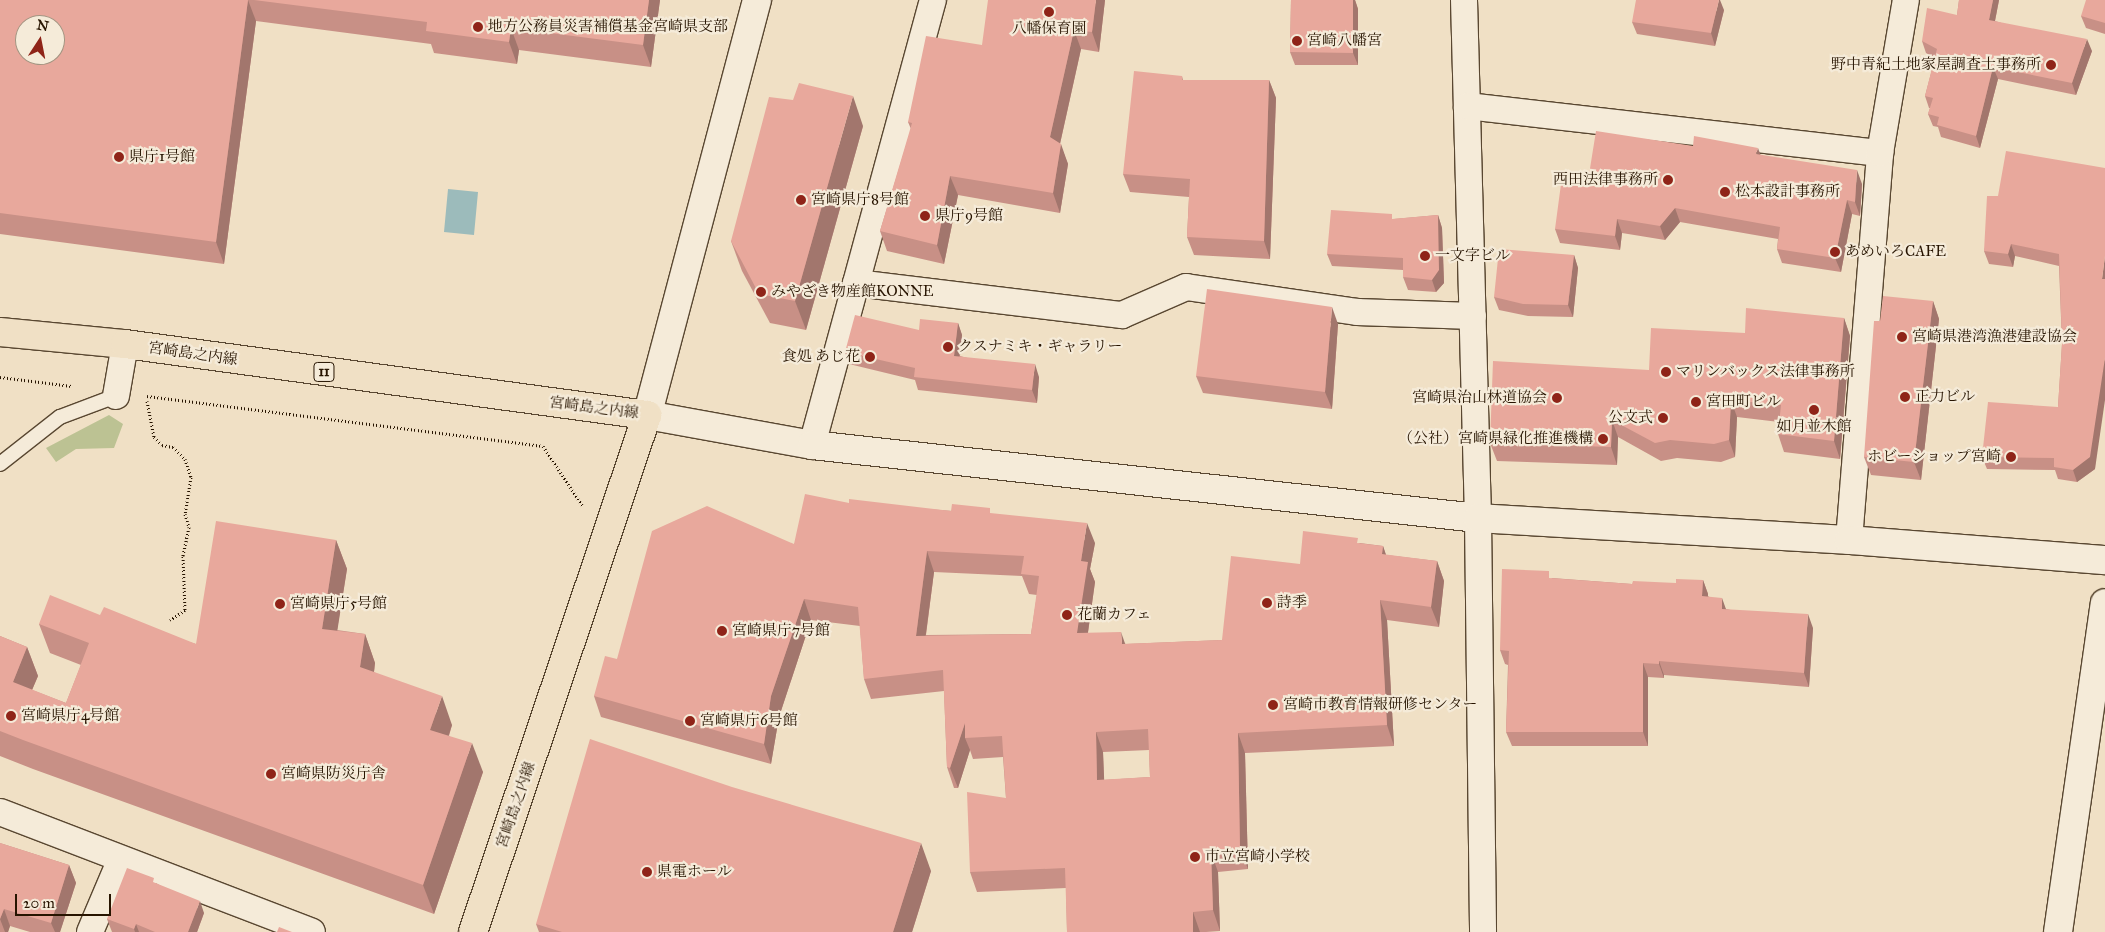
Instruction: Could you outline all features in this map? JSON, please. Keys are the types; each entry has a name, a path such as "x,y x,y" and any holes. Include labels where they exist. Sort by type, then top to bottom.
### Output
{"main road":[{"name":"宮崎島之内線","path":"0,332 125,344 647,415 473,932"}],"street":[{"path":"757,0 647,415 812,445 1478,518 1849,540 2105,560"},
{"path":"812,445 932,0"},
{"path":"1464,0 1478,518 1482,932"},
{"path":"1849,540 1880,153 1906,0"},
{"path":"1467,106 1880,153"},
{"path":"856,282 1122,315 1186,287 1357,312 1473,316"},
{"path":"117,394 125,344"},
{"path":"2058,932 2105,603"},
{"path":"0,812 312,932"},
{"path":"90,932 121,858"}],"lane":[{"path":"0,464 60,417 117,394"}],"path":[{"path":"0,376 117,394 146,396 543,446 583,502 580,511"},
{"path":"146,396 154,437 162,445 172,447 185,459 191,478 185,514 189,527 183,564 185,610 170,620"}],"green space":[{"path":"109,415 123,424 114,448 76,449 56,462 46,448"}],"water":[{"path":"448,189 478,192 474,235 444,232"}],"building":[{"name":"県庁1号館","path":"0,0 248,0 216,242 0,213"},
{"path":"254,0 649,0 643,45 511,28 509,42 426,31 427,22"},
{"path":"988,0 1096,0 1092,32 1074,30 1050,137 1061,144 1053,193 950,176 937,245 880,231 912,123 908,122 926,36 982,45"},
{"path":"1291,0 1353,0 1353,53 1290,52"},
{"path":"1636,0 1719,0 1711,33 1632,22"},
{"path":"1959,0 1993,0 1989,20 2087,39 2072,83 1993,67 1976,136 1937,125 1939,117 1928,114 1933,98 1925,96 1937,49 1922,41 1927,8 1957,15"},
{"path":"2086,0 2105,0 2105,23 2081,16"},
{"path":"1134,71 1182,76 1182,80 1269,80 1264,241 1187,237 1190,179 1123,174"},
{"name":"宮崎県庁8号館","path":"799,83 853,96 795,301 759,294 731,241 769,97 793,100"},
{"path":"1596,131 1693,146 1694,136 1758,148 1756,154 1857,170 1855,202 1847,200 1835,258 1777,249 1780,227 1675,208 1660,226 1617,219 1615,236 1555,229 1561,184 1587,187"},
{"path":"2006,151 2105,168 2105,256 2102,279 2105,279 2105,358 2090,457 2073,470 2054,467 2054,458 1982,457 1988,402 2058,407 2062,344 2059,254 2011,244 2008,254 1984,251 1987,196 1998,196"},
{"path":"1331,210 1392,214 1392,219 1438,215 1439,270 1432,280 1403,277 1403,258 1327,254"},
{"path":"1499,249 1574,255 1568,305 1523,304 1494,297"},
{"path":"1207,289 1332,307 1325,392 1196,376"},
{"name":"正力ビル","path":"1883,296 1933,301 1914,462 1864,457 1874,321 1880,321"},
{"path":"1746,308 1844,318 1834,441 1778,434 1781,405 1731,400 1729,440 1714,444 1670,440 1655,443 1612,420 1611,447 1490,443 1493,361 1649,370 1651,328 1745,333"},
{"path":"855,315 919,330 920,319 958,323 954,356 1035,364 1032,390 914,377 915,368 845,352"},
{"path":"805,494 849,503 849,499 951,511 952,504 990,508 990,513 1087,523 1081,561 1088,562 1077,633 1121,632 1122,644 1222,640 1231,556 1300,564 1303,531 1358,538 1357,543 1383,546 1382,554 1437,561 1431,607 1380,600 1387,725 1238,733 1240,849 1211,852 1213,910 1193,912 1193,932 1067,932 1065,868 970,872 967,792 1006,798 1002,736 965,738 965,723 950,768 947,767 943,670 864,679 858,607 804,599 771,696 764,744 594,696 605,656 617,659 652,531 707,506 794,544","holes":["927,551 1024,556 1021,574 1039,576 1031,634 916,636","1148,729 1150,777 1097,780 1096,732"]},
{"name":"宮崎県防災庁舎","path":"216,521 336,540 322,629 365,634 360,667 442,696 430,730 472,743 423,885 0,731 0,636 27,647 13,682 66,703 89,643 39,624 50,595 100,615 104,607 196,644"},
{"path":"1502,569 1549,571 1549,578 1632,584 1633,581 1676,583 1676,579 1703,580 1702,596 1722,598 1722,609 1808,614 1804,673 1659,661 1659,664 1643,663 1643,732 1506,732 1509,651 1500,650"},
{"path":"590,739 732,787 921,843 893,932 562,932 536,924"},
{"path":"0,843 69,865 51,923 4,909 0,919"},
{"path":"127,868 154,878 153,882 200,901 188,932 155,932 136,924 134,929 107,919"},
{"path":"279,927 292,932 277,932"}],"place":[{"name":"八幡保育園","path":"1049,12"},
{"name":"地方公務員災害補償基金宮崎県支部","path":"478,27"},
{"name":"宮崎八幡宮","path":"1297,41"},
{"name":"野中青紀土地家屋調査士事務所","path":"2051,65"},
{"name":"県庁1号館","path":"119,157"},
{"name":"西田法律事務所","path":"1668,180"},
{"name":"松本設計事務所","path":"1725,192"},
{"name":"宮崎県庁8号館","path":"801,200"},
{"name":"県庁9号館","path":"925,216"},
{"name":"あめいろCAFE","path":"1835,252"},
{"name":"一文字ビル","path":"1425,256"},
{"name":"みやざき物産館KONNE","path":"761,292"},
{"name":"宮崎県港湾漁港建設協会","path":"1902,337"},
{"name":"クスナミキ・ギャラリー","path":"948,347"},
{"name":"食処 あじ花","path":"870,357"},
{"name":"マリンバックス法律事務所","path":"1666,372"},
{"name":"正力ビル","path":"1905,397"},
{"name":"宮崎県治山林道協会","path":"1557,398"},
{"name":"宮田町ビル","path":"1696,402"},
{"name":"如月並木館","path":"1814,410"},
{"name":"公文式","path":"1663,418"},
{"name":"（公社）宮崎県緑化推進機構","path":"1603,439"},
{"name":"ホビーショップ宮崎","path":"2011,457"},
{"name":"詩季","path":"1267,603"},
{"name":"宮崎県庁5号館","path":"280,604"},
{"name":"花蘭カフェ","path":"1067,615"},
{"name":"宮崎県庁7号館","path":"722,631"},
{"name":"宮崎市教育情報研修センター","path":"1273,705"},
{"name":"宮崎県庁4号館","path":"11,716"},
{"name":"宮崎県庁6号館","path":"690,721"},
{"name":"宮崎県防災庁舎","path":"271,774"},
{"name":"市立宮崎小学校","path":"1195,857"},
{"name":"県電ホール","path":"647,872"}]}
